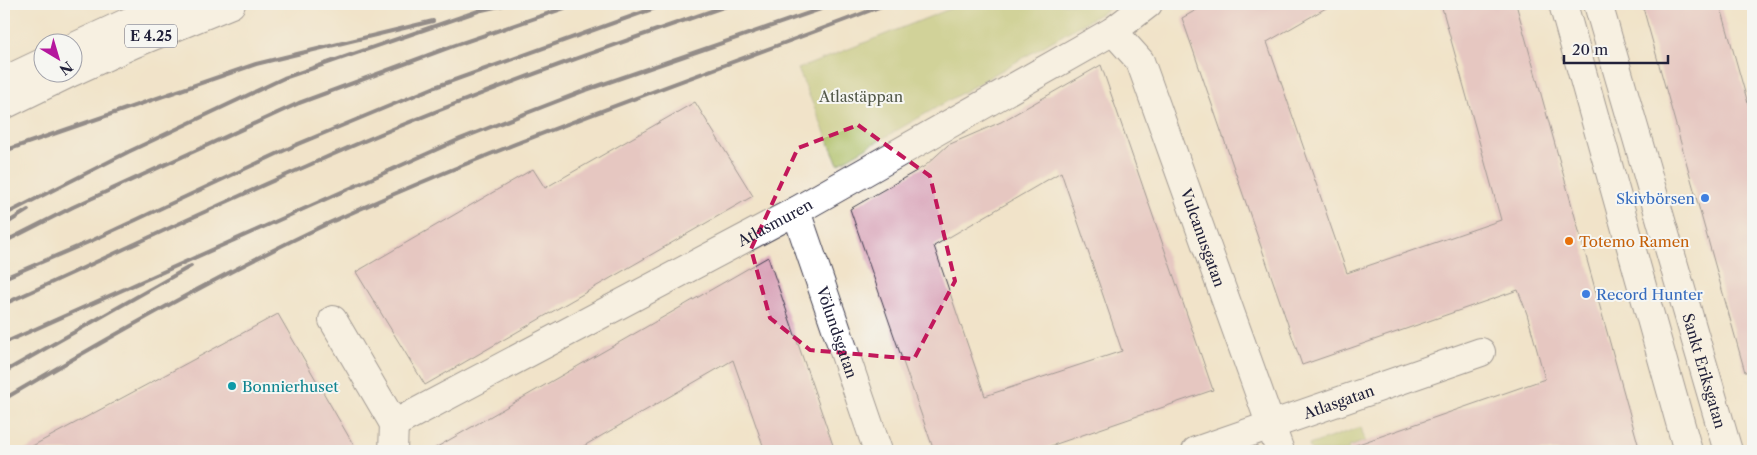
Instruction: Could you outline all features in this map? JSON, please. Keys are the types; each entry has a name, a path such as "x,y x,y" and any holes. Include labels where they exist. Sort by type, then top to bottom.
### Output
{"main road":[{"name":"E 4.25","path":"82,43 174,4"},
{"name":"E 4.25","path":"82,67 232,4"},
{"name":"Atlasmuren","path":"394,424 796,211 1113,31 1148,4"},
{"path":"1563,4 1688,451"},
{"name":"Sankt Eriksgatan","path":"1598,4 1728,451"},
{"name":"Vulcanusgatan","path":"1113,31 1140,61 1280,451"},
{"path":"4,81 32,68"},
{"name":"E 4.25","path":"4,105 51,82"},
{"name":"Völundsgatan","path":"796,211 878,451"},
{"path":"333,320 394,424 392,451"},
{"name":"Atlasgatan","path":"1196,451 1481,352"}],"highlighted area":[{"path":"858,125 930,176 955,281 914,359 810,350 770,318 751,249 798,148"}],"green space":[{"name":"Atlastäppan","path":"962,4 1117,4 838,164 798,69"},
{"path":"1361,427 1365,441 1348,447 1349,451 1311,451 1309,445"}],"building":[{"path":"1207,4 1333,4 1267,42 1347,273 1501,220 1441,4 1516,4 1640,451 1350,451 1350,447 1545,379 1527,314 1518,290 1302,365 1182,18"},
{"path":"1642,4 1720,4 1753,121 1753,371 1745,372"},
{"path":"1101,65 1213,390 1036,451 934,451 850,209 925,166 948,145 1001,122","holes":["1061,172 1122,351 985,396 934,246"]},
{"path":"695,102 753,196 425,385 356,272 533,169 545,188"},
{"path":"768,257 835,451 765,451 733,360 575,451 430,451"},
{"name":"Bonnierhuset","path":"278,314 357,451 23,451 178,368"}],"railway":[{"path":"482,10 508,4"},
{"path":"4,242 73,207 299,103 453,46 576,4"},
{"path":"4,278 91,241 298,144 435,87 666,4"},
{"path":"4,304 269,183 412,121 571,60 732,4"},
{"path":"4,343 460,139 586,90 835,4"},
{"path":"4,399 205,285 329,223 398,192 606,109 887,4"},
{"path":"4,215 128,152 284,78 487,8"},
{"path":"4,151 256,64 433,21"},
{"path":"4,225 28,210"},
{"path":"4,372 191,266"}],"place":[{"name":"Skivbörsen","path":"1705,198"},
{"name":"Totemo Ramen","path":"1569,241"},
{"name":"Record Hunter","path":"1586,294"},
{"name":"Bonnierhuset","path":"232,386"}]}
